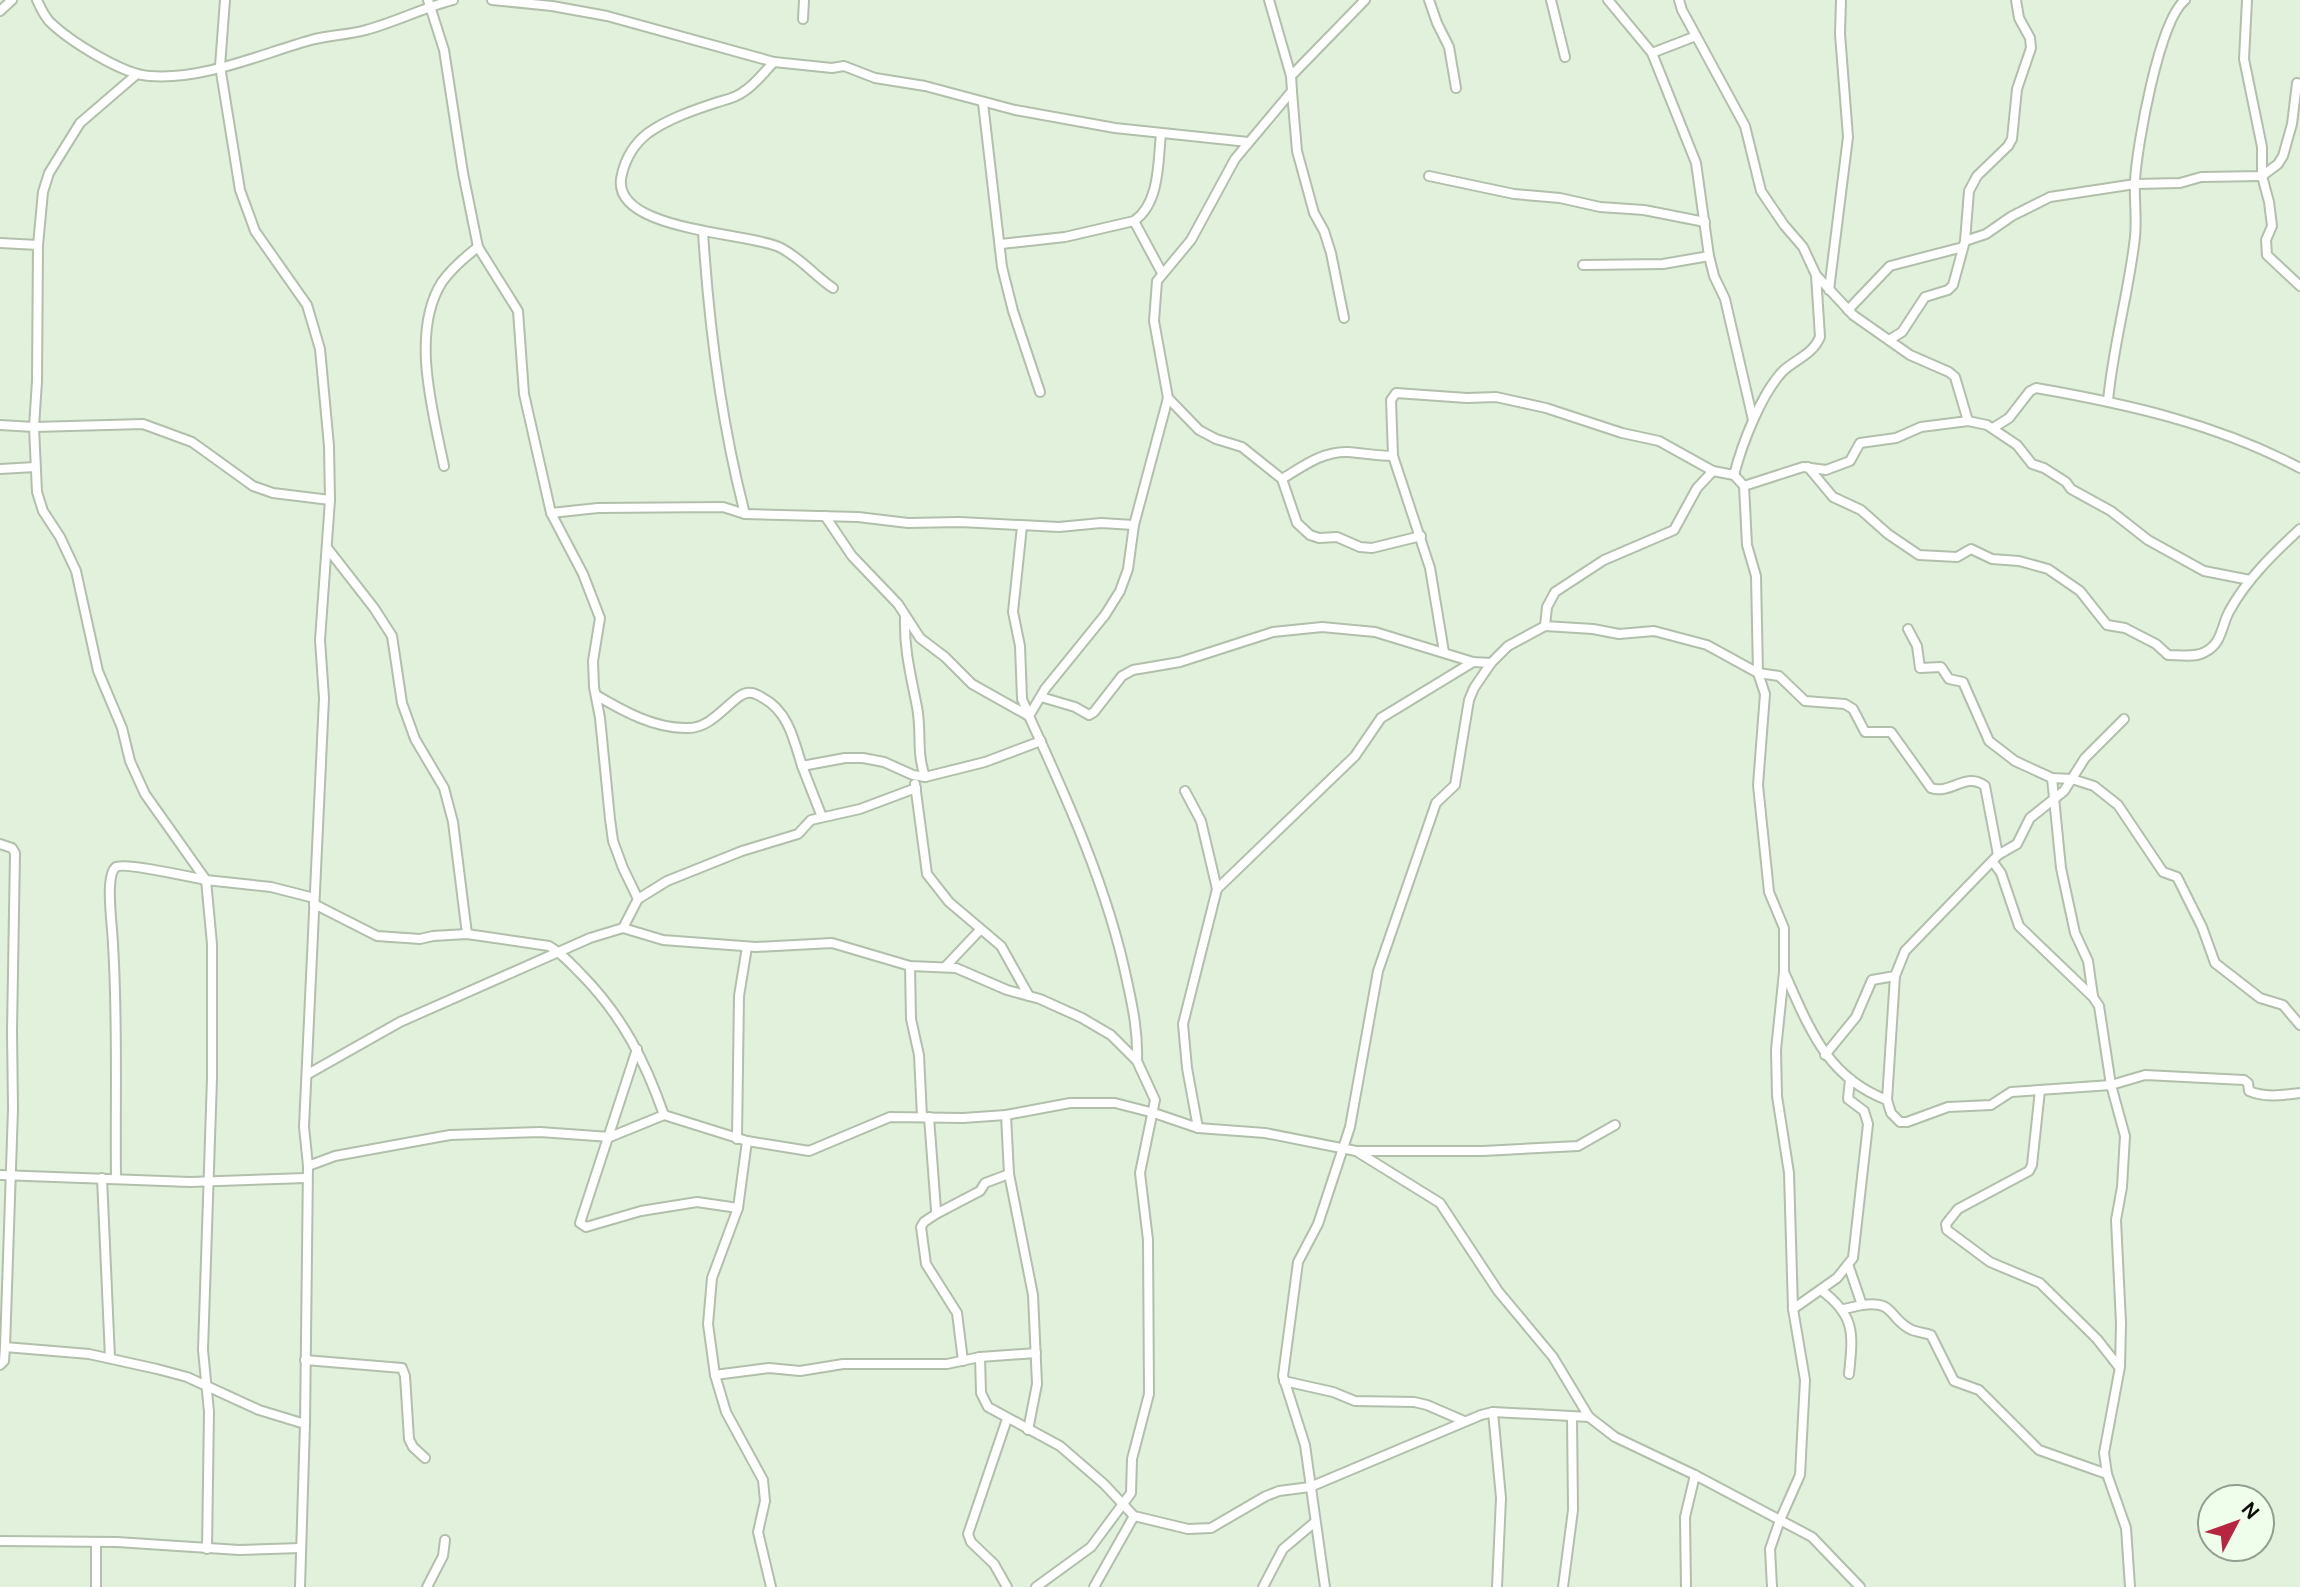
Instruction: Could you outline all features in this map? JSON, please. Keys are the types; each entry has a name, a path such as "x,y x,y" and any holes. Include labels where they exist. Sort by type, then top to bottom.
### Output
{"street":[{"path":"0,11 12,0"},
{"path":"37,0 47,18 99,56 137,74 151,77 256,60 312,40 365,31 430,3 453,0"},
{"path":"225,0 220,66 235,167 245,210 255,231 307,305 314,323 324,395 330,500 320,640 324,698 304,1127 308,1166 300,1587"},
{"path":"492,0 607,16 774,62 832,68 844,66 875,78 925,86 983,103 1115,128 1248,142"},
{"path":"803,19 804,0"},
{"path":"1269,0 1291,76 1297,151 1314,213 1331,253 1344,318"},
{"path":"1291,76 1365,0"},
{"path":"1429,0 1449,47 1456,88"},
{"path":"1551,0 1565,57"},
{"path":"1608,0 1652,53 1696,163 1709,256 1725,299 1753,420"},
{"path":"1679,0 1745,126 1761,191 1803,247 1816,275 1848,310 1910,355 1955,377 1968,421"},
{"path":"1829,290 1848,137 1840,34 1841,0"},
{"path":"1889,340 1902,332 1925,297 1951,288 1964,244 1969,191 1977,176 2012,139 2017,89 2031,48 2030,38 2019,18 2016,0"},
{"path":"2108,401 2111,362 2135,240 2135,184 2142,118 2172,16 2185,0"},
{"path":"2247,0 2244,59 2262,147 2262,176 2272,226 2266,240 2267,255 2300,286"},
{"path":"430,3 444,50 478,247 518,311 524,394 551,513 583,574 600,618 593,661 613,841 638,899"},
{"path":"1652,53 1696,36"},
{"path":"774,62 742,93 681,114 651,131 629,154 620,183 626,200 642,212 703,232 778,246 833,288"},
{"path":"137,74 80,123 49,173 43,192 38,245 35,467 37,492 43,511 76,571 98,671 122,728 130,761 145,794 206,880 212,944 212,1078 203,1350 209,1412 207,1549"},
{"path":"1848,310 1890,266 1964,244 2044,198 2135,184 2180,183 2201,177 2262,176 2283,156 2292,124 2297,83"},
{"path":"1029,716 1120,591 1128,569 1134,525 1168,398 1154,321 1157,281 1191,240 1221,182 1248,142 1292,91"},
{"path":"983,103 1002,267 1040,392"},
{"path":"1001,244 1065,237 1134,221 1144,215 1152,198 1161,133"},
{"path":"1429,176 1514,194 1644,210 1705,222"},
{"path":"1134,221 1162,273"},
{"path":"703,232 707,298 719,387 730,454 745,514"},
{"path":"0,243 38,245"},
{"path":"444,466 431,401 426,350 431,308 442,283 460,261 478,247"},
{"path":"1583,265 1663,264 1709,256"},
{"path":"1734,475 1753,420 1782,372 1817,344 1820,337 1816,275"},
{"path":"1993,428 2009,418 2030,391 2036,388 2108,401 2240,438 2300,468"},
{"path":"1444,652 1430,568 1393,456 1391,400 1396,393 1496,397 1546,408 1622,433 1659,441 1713,471 1734,475 1744,486 1747,545 1756,576 1758,673 1765,694 1758,785 1769,892 1784,928 1784,972 1776,1060 1777,1096 1789,1173 1793,1309 1805,1380 1800,1475 1770,1549 1772,1587"},
{"path":"1168,398 1199,430 1242,447 1282,479 1297,523 1310,535 1337,537 1360,547 1372,548 1421,536"},
{"path":"1744,486 1808,467 1826,470 1850,461 1860,443 1896,438 1921,427 1968,421 1993,428 2021,448 2032,464 2044,468 2066,482 2071,489 2111,511 2148,540 2204,571 2250,580"},
{"path":"0,425 143,424 192,442 253,486 273,493 330,500"},
{"path":"1282,479 1318,457 1331,453 1393,456"},
{"path":"0,469 35,467"},
{"path":"1808,467 1833,497 1861,510 1888,534 1919,555 1957,557 1971,549 1992,559 2038,565 2080,591 2107,625 2125,628 2156,644 2168,655 2195,655 2213,646 2223,632 2228,612 2250,580 2300,529"},
{"path":"1545,626 1547,607 1555,592 1604,560 1674,530 1697,488 1713,471"},
{"path":"551,513 598,508 723,507 745,514 825,516 908,523 1134,525"},
{"path":"825,516 852,556 898,604 920,638 972,684 1029,716"},
{"path":"1022,526 1013,612 1020,646 1022,699 1076,823 1117,933 1138,1031 1137,1061"},
{"path":"328,548 392,636 402,703 415,739 444,788 453,822 467,934"},
{"path":"905,618 904,648 909,681 918,709 919,758 925,777"},
{"path":"1325,1587 1305,1445 1284,1381 1298,1262 1318,1224 1356,1104 1378,971 1436,803 1455,785 1469,700 1491,663 1514,642 1545,626 1619,634 1654,631 1707,645 1758,673 1779,676 1805,701 1849,706 1865,732 1891,732 1931,788 1938,791 1964,781 1982,782 1985,786 1995,858 2019,926 2093,997 2102,1012 2111,1085 2125,1136 2122,1187 2116,1220 2120,1367 2105,1443 2107,1474 2126,1528 2130,1587"},
{"path":"1041,697 1075,707 1089,715 1122,676 1133,670 1180,662 1273,632 1322,627 1375,632 1473,662 1491,663"},
{"path":"1908,629 1917,646 1920,668 1941,667 1949,679 1963,682 1989,741 2015,761 2052,778 2072,779 2094,786 2115,802 2163,872 2177,877 2220,970 2260,998 2283,1005 2300,1025"},
{"path":"1217,889 1355,756 1381,718 1473,662"},
{"path":"596,695 627,714 689,728 718,715 741,695 755,693 772,702 790,730 822,817"},
{"path":"2124,719 2085,758 2068,787 2030,818 2017,844 1995,858 1905,951 1895,976 1887,1100 1891,1113 1896,1120 1907,1122 1948,1107 1991,1105 2011,1092 2111,1085 2133,1077 2159,1074 2244,1080 2254,1094 2277,1096 2300,1093"},
{"path":"802,766 863,758 925,777 985,762 1041,741"},
{"path":"913,775 927,874 936,888 1001,946 1029,996"},
{"path":"2052,778 2061,868 2075,933 2088,961 2093,997"},
{"path":"623,928 638,899 667,881 742,851 798,834 811,820 860,809 916,788"},
{"path":"1185,791 1201,821 1217,889 1183,1024 1198,1128"},
{"path":"0,844 12,848 15,853 12,1175 5,1347 4,1361 0,1365"},
{"path":"116,1179 114,950 110,874 120,864 133,864 158,873 271,887 314,901 377,936 420,939 467,934 549,946 561,953 604,996 637,1048 664,1115"},
{"path":"308,1074 400,1022 590,938 623,928 663,940 747,947 832,943 910,966 963,970 1098,1027 1137,1061 1154,1095 1154,1113 1140,1173 1148,1240 1151,1378 1132,1459 1131,1493 1091,1547 1036,1587"},
{"path":"945,967 980,930"},
{"path":"747,947 739,996 742,1140 738,1208 712,1278 708,1324 715,1375 726,1412 763,1480 765,1501 758,1532 771,1587"},
{"path":"910,966 911,1019 919,1055 936,1214"},
{"path":"1784,972 1825,1055 1850,1079 1887,1100"},
{"path":"1825,1055 1856,1017 1872,980 1895,976"},
{"path":"637,1048 610,1137 580,1218 583,1227 641,1211 697,1202 738,1208"},
{"path":"1793,1309 1849,1267 1853,1258 1868,1124 1864,1111 1848,1099 1850,1079"},
{"path":"2040,1090 2029,1171 1958,1209 1946,1224 1947,1230 1990,1262 2035,1279 2097,1339 2120,1367"},
{"path":"308,1166 335,1156 450,1135 540,1132 610,1137 664,1115 742,1140 809,1151 883,1118 1006,1115 1078,1103 1115,1103 1198,1128 1265,1133 1344,1147 1356,1151 1440,1203 1498,1291 1553,1357 1589,1417 1615,1437 1812,1537 1860,1587"},
{"path":"1006,1115 1009,1174 1033,1295 1036,1392 1028,1430"},
{"path":"1356,1151 1483,1151 1578,1146 1615,1125"},
{"path":"963,1361 957,1313 926,1264 921,1227 936,1214 980,1191 985,1183 1009,1174"},
{"path":"0,1175 190,1182 306,1178"},
{"path":"102,1178 110,1358"},
{"path":"1849,1267 1862,1305"},
{"path":"1821,1290 1844,1309 1850,1330 1849,1374"},
{"path":"1844,1309 1878,1303 1885,1305 1907,1327 1931,1335 1954,1381 1979,1390 2039,1450 2107,1474"},
{"path":"5,1347 110,1358 187,1377 259,1410 305,1424"},
{"path":"715,1375 769,1368 800,1371 843,1364 963,1361 1036,1353"},
{"path":"980,1357 982,1398 988,1407 1060,1446 1099,1479 1134,1516 1188,1529 1205,1529 1266,1496 1310,1487 1464,1421 1493,1412 1589,1417"},
{"path":"305,1360 402,1368 409,1439 417,1453 425,1458"},
{"path":"1284,1381 1333,1392 1355,1401 1414,1402 1464,1421"},
{"path":"1493,1412 1501,1498 1497,1587"},
{"path":"1563,1587 1573,1510 1572,1417"},
{"path":"1007,1419 968,1534 971,1542 994,1564 1007,1587"},
{"path":"1686,1587 1685,1517 1695,1475"},
{"path":"1094,1587 1134,1516"},
{"path":"1263,1587 1283,1549 1315,1522"},
{"path":"427,1587 443,1556 445,1540"},
{"path":"0,1541 96,1542 207,1549 301,1548"},
{"path":"96,1542 96,1587"}]}
